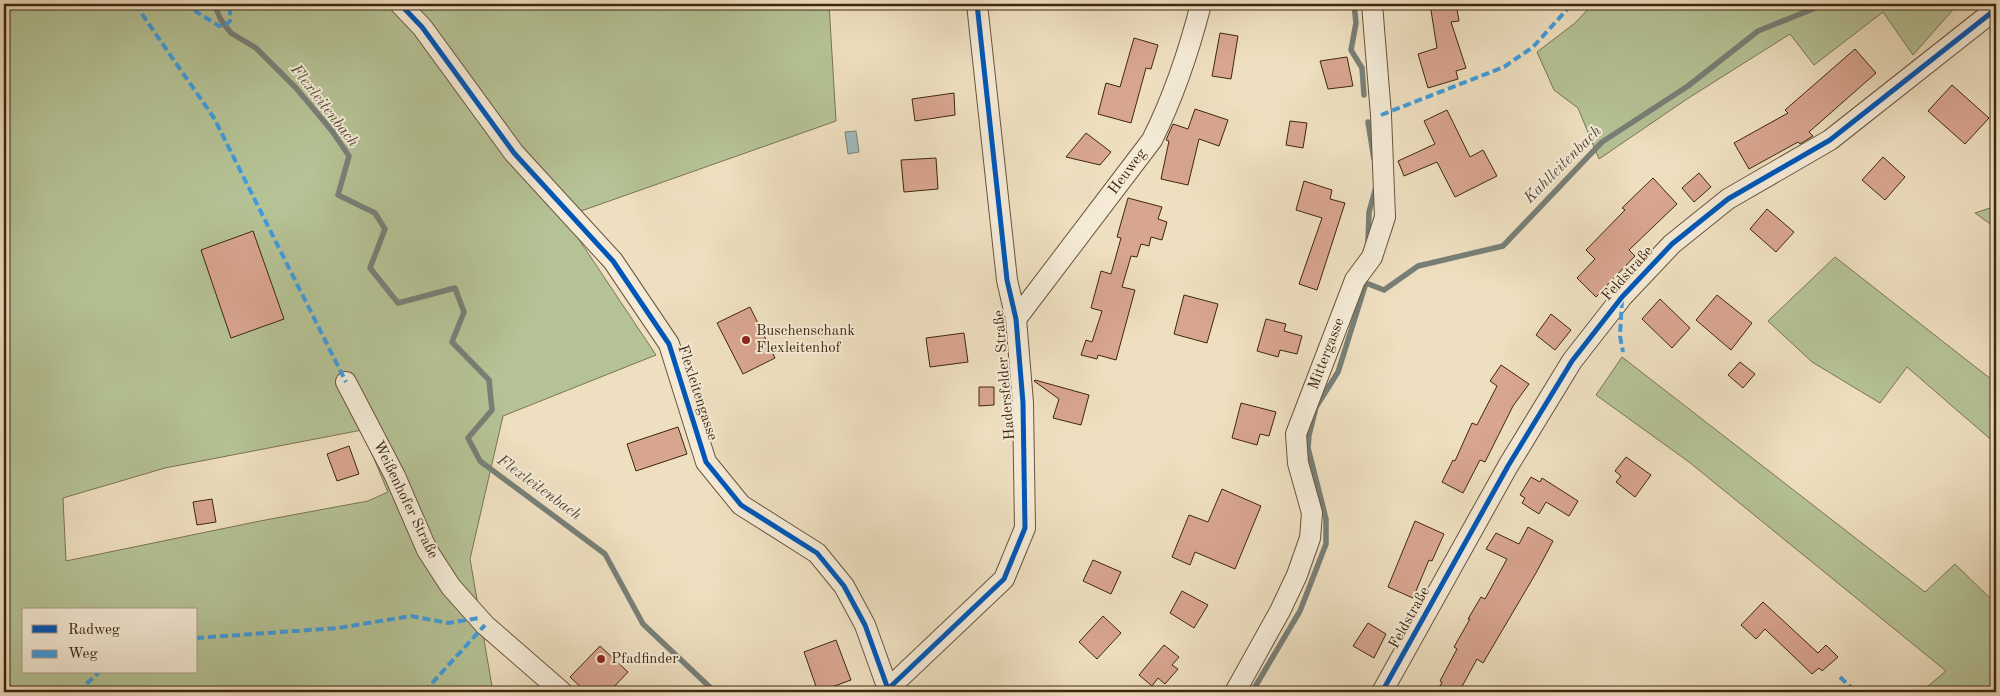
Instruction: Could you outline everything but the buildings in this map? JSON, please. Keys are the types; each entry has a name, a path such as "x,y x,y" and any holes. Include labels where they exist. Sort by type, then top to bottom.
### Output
{"street":[{"name":"Flexleitengasse","path":"400,4 422,27 514,153 613,261 669,344 706,462 741,505 817,553 844,586 865,626 888,691"},
{"name":"Hadersfelder Straße","path":"888,691 1004,579 1025,528 1023,403 1016,319 1007,280 977,4"},
{"name":"Heuweg","path":"1016,319 1152,140 1168,109 1192,38 1201,4"},
{"name":"Mittergasse","path":"1235,692 1280,611 1297,575 1310,538 1312,513 1298,462 1296,434 1355,280 1372,257 1385,217 1372,4"},
{"name":"Feldstraße","path":"1382,692 1508,466 1572,361 1622,297 1672,244 1728,199 1830,140 1996,9"},
{"name":"Weißenhofer Straße","path":"346,382 395,476 427,550 451,587 485,626 562,692"}],"green space":[{"path":"4,4 829,4 836,121 564,217 656,355 503,416 470,559 493,692 4,692","holes":["362,430 388,492 368,501 66,561 63,498 165,468"]},
{"path":"1593,4 1958,4 1913,55 1883,12 1814,65 1790,34 1687,99 1599,159 1578,108 1554,90 1537,52 1575,23"},
{"path":"1996,206 1996,228 1975,213"},
{"path":"1835,257 1996,383 1996,444 1907,367 1880,403 1812,362 1768,321"},
{"path":"1622,357 1925,592 1955,564 1996,604 1996,692 1921,692 1946,671 1689,462 1596,395"}],"water":[{"path":"856,131 859,152 848,154 845,132"}],"waterway":[{"name":"Flexleitenbach","path":"214,4 221,20 231,33 256,48 296,88 332,131 349,156 338,195 375,213 385,229 370,268 398,303 455,288 464,312 452,342 489,380 492,410 468,438 480,461 605,554 643,624 715,692"},
{"path":"1354,4 1356,23 1351,50 1362,68 1364,95"},
{"name":"Kahlleitenbach","path":"1252,692 1300,611 1326,544 1326,519 1308,448 1309,435 1316,407 1338,372 1366,283 1384,290 1418,266 1503,246 1602,142 1688,86 1758,31 1825,4"},
{"path":"1368,122 1374,159"},
{"path":"1368,242 1369,212 1376,187"}],"marked path":[{"path":"135,4 214,118 346,382"},
{"path":"184,4 219,26 224,26 230,21 230,4"},
{"path":"1381,115 1504,67 1533,47 1572,4"},
{"path":"1622,300 1620,336 1623,352"},
{"path":"198,638 338,628 411,616 448,623 479,618"},
{"path":"424,692 485,625"},
{"path":"78,692 97,674"},
{"path":"1840,677 1856,692"}],"cycle path":[{"path":"400,4 422,27 514,153 613,261 669,344 706,462 741,505 817,553 844,586 865,625 888,689"},
{"path":"889,692 888,689 1004,579 1025,528 1023,403 1016,319 1007,280 977,4"},
{"path":"1382,692 1508,466 1572,361 1622,297 1672,244 1728,199 1830,140 1996,9"}],"place":[{"name":"Buschenschank Flexleitenhof","path":"746,340"},
{"name":"Pfadfinder","path":"601,659"}]}
